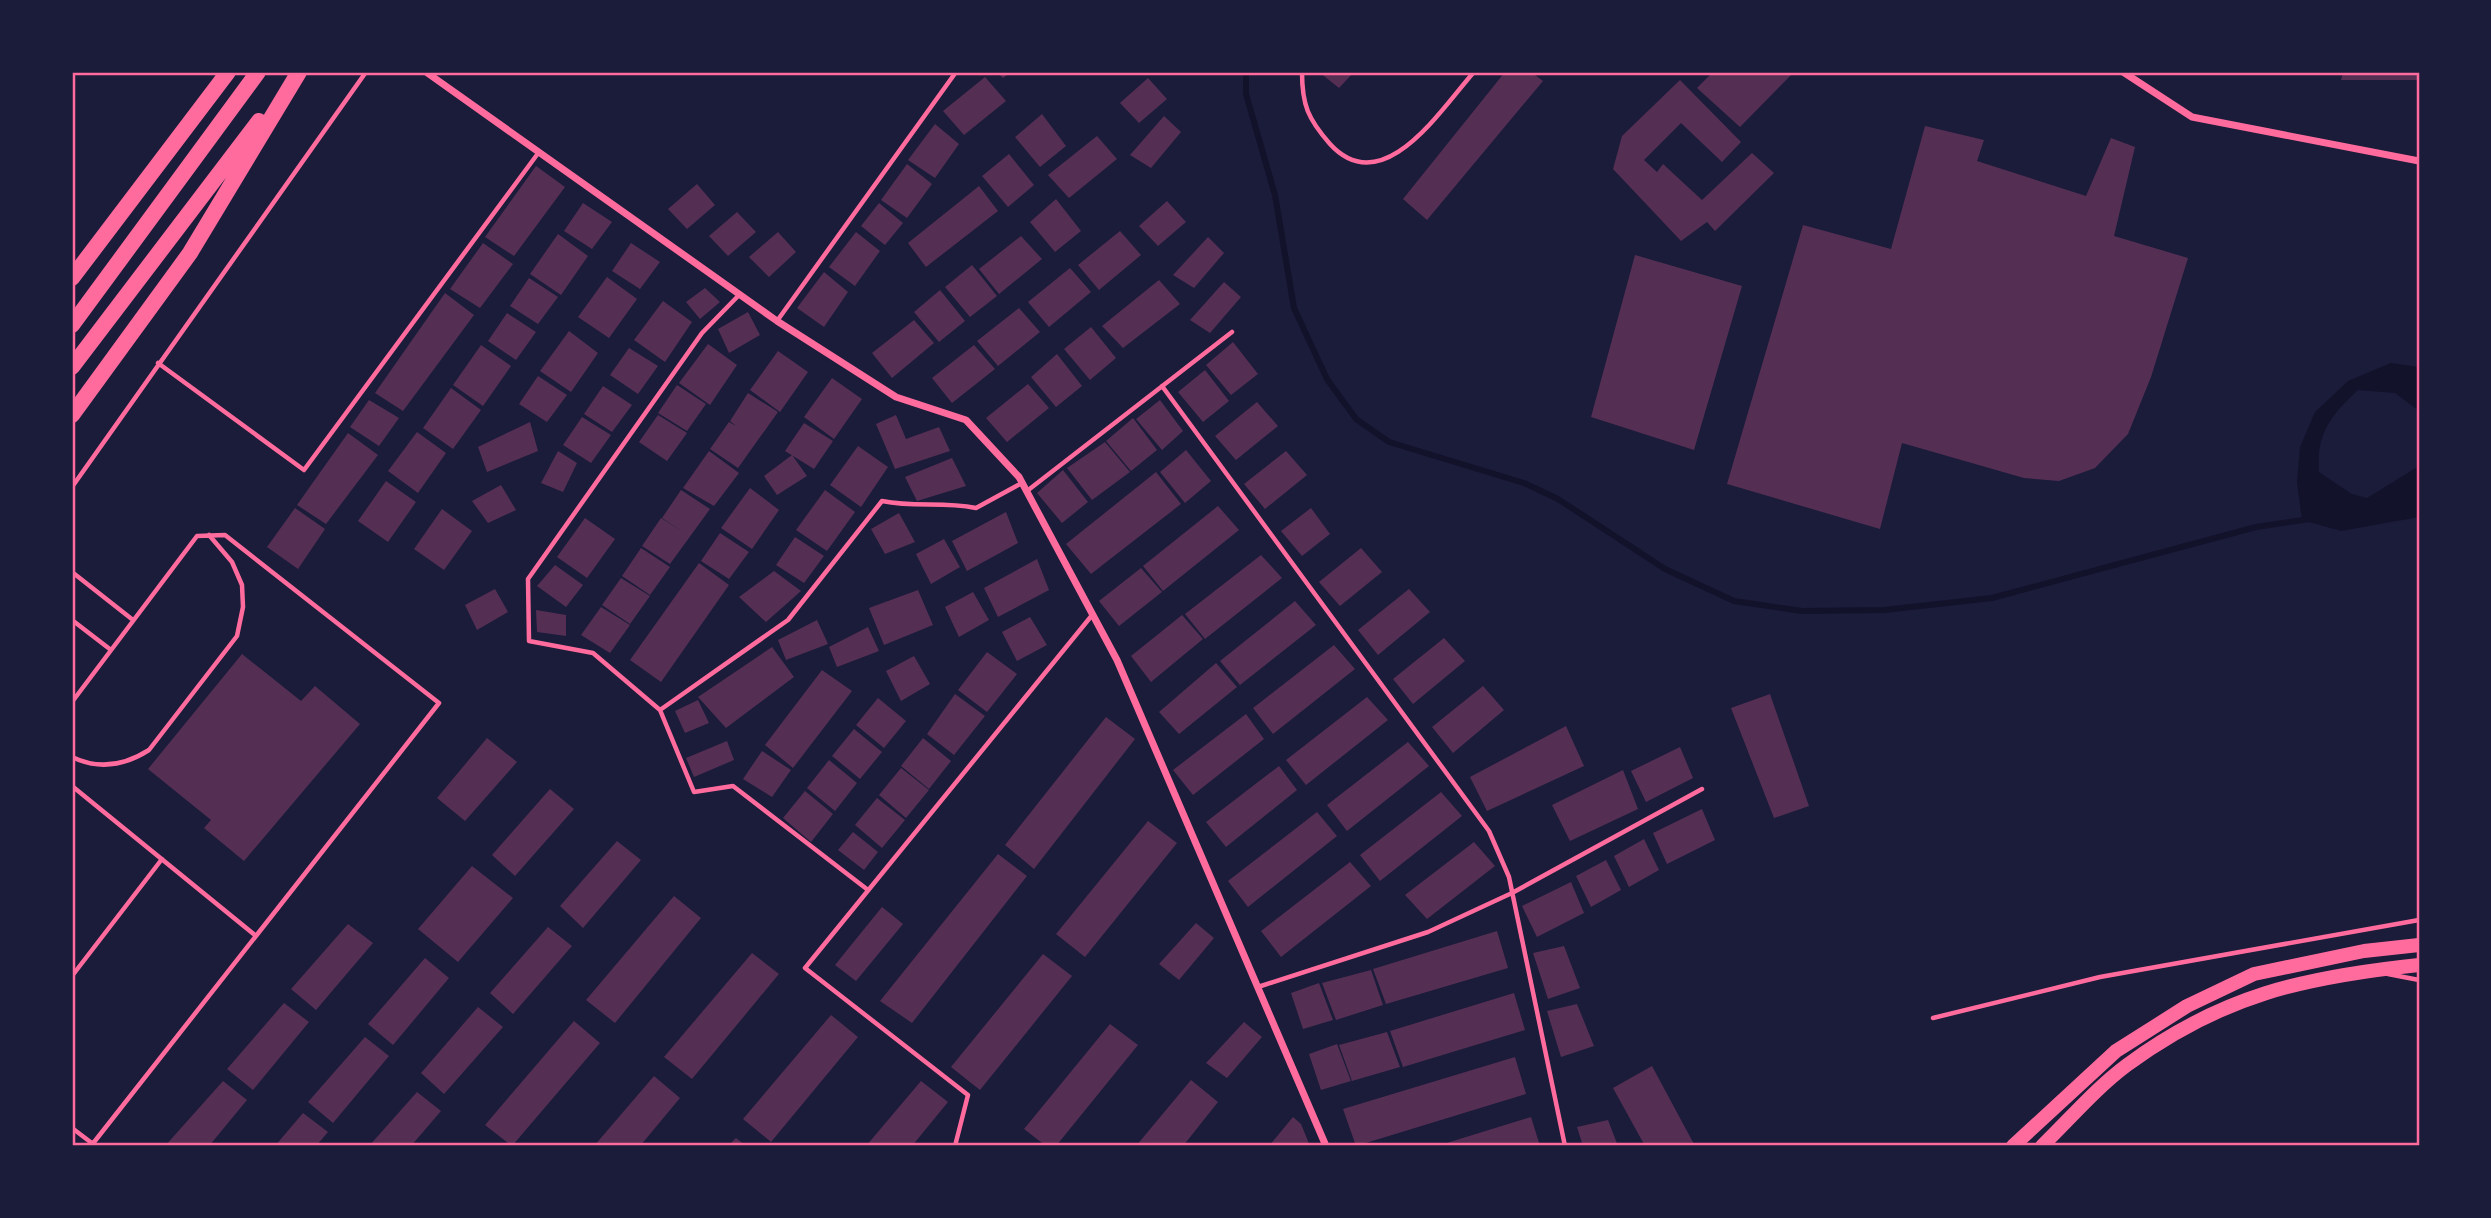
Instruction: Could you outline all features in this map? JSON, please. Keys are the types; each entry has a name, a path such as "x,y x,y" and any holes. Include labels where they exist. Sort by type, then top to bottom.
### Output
{"main road":[{"path":"72,278 121,209 228,72"},
{"path":"72,326 258,72"},
{"path":"72,415 190,253 298,72"},
{"path":"72,367 298,72"},
{"path":"2013,1146 2116,1051 2186,1006 2254,974 2364,951 2419,946"},
{"path":"2042,1146 2125,1067 2201,1017 2273,988 2367,970 2419,965"}],"street":[{"path":"426,72 777,321 896,397 966,420 1023,483 1117,660 1326,1146"},
{"path":"2123,72 2192,117 2419,161"}],"lane":[{"path":"72,487 366,72"},
{"path":"777,321 956,72"},
{"path":"1302,72 1302,94 1311,123 1341,156 1358,164 1376,163 1405,150 1474,72"},
{"path":"158,363 304,470 539,152"},
{"path":"740,295 702,333 528,579 529,641 593,653 660,710 694,792 733,786 868,890"},
{"path":"1027,491 1232,332"},
{"path":"1162,386 1489,831 1509,877 1565,1146"},
{"path":"660,710 788,620 881,501 912,507 950,503 976,508 1023,483"},
{"path":"72,702 197,536 225,535 439,703 92,1145 72,1128"},
{"path":"72,757 87,764 109,766 133,760 149,750 237,636 243,607 242,585 232,562 209,536"},
{"path":"72,572 133,620"},
{"path":"955,1146 968,1095 805,968 1093,614"},
{"path":"72,621 111,650"},
{"path":"72,786 256,936"},
{"path":"1258,987 1429,932 1512,893 1702,789"},
{"path":"72,976 162,859"},
{"path":"1933,1018 2100,977 2419,920"},
{"path":"2367,970 2419,980"}],"shaded area":[{"path":"2391,363 2419,367 2419,411 2395,393 2358,390 2327,426 2320,447 2319,472 2352,494 2367,498 2419,466 2419,517 2341,531 2302,520 2297,482 2300,447 2315,412 2348,381"}],"building":[{"path":"997,72 1011,72 1003,78"},
{"path":"1319,72 1354,72 1339,88"},
{"path":"1505,72 1531,72 1543,81 1427,220 1403,199"},
{"path":"1713,72 1794,72 1740,127 1697,88"},
{"path":"2343,72 2419,72 2419,80 2341,80"},
{"path":"985,77 1006,101 964,135 943,111"},
{"path":"1148,78 1167,99 1139,123 1120,103"},
{"path":"1680,80 1741,142 1722,162 1681,123 1644,160 1657,172 1663,164 1702,200 1752,153 1774,173 1715,231 1707,222 1681,241 1613,169 1622,136"},
{"path":"1042,114 1066,146 1040,167 1015,137"},
{"path":"1164,116 1181,132 1151,168 1130,155"},
{"path":"935,124 959,144 935,178 908,160"},
{"path":"1925,126 1984,140 1977,161 2086,196 2111,138 2135,147 2114,236 2188,258 2151,377 2128,434 2095,468 2059,481 2024,478 1902,443 1880,529 1727,484 1803,225 1891,249"},
{"path":"1097,136 1117,159 1069,198 1048,175"},
{"path":"1009,154 1034,185 1008,207 982,176"},
{"path":"907,164 932,184 907,218 881,200"},
{"path":"536,166 565,187 514,256 485,237"},
{"path":"697,184 715,205 687,229 668,209"},
{"path":"979,186 998,211 926,267 908,243"},
{"path":"1056,199 1081,231 1055,252 1030,222"},
{"path":"1167,201 1186,222 1158,246 1139,226"},
{"path":"583,203 612,222 592,249 564,231"},
{"path":"879,203 903,223 885,245 861,226"},
{"path":"737,212 756,232 728,256 709,236"},
{"path":"1120,231 1141,255 1099,290 1078,265"},
{"path":"778,232 796,252 769,277 749,257"},
{"path":"856,232 880,251 855,286 829,267"},
{"path":"558,234 588,256 561,295 530,274"},
{"path":"1021,236 1042,259 999,294 979,269"},
{"path":"1208,237 1224,253 1194,288 1173,275"},
{"path":"483,243 513,264 480,308 450,289"},
{"path":"631,243 660,262 640,289 612,271"},
{"path":"1635,255 1742,286 1694,450 1591,417"},
{"path":"972,265 997,296 970,317 945,287"},
{"path":"1070,268 1091,292 1049,327 1028,302"},
{"path":"824,272 848,292 824,327 797,308"},
{"path":"607,277 637,299 609,338 578,317"},
{"path":"529,278 558,297 538,324 510,306"},
{"path":"1159,280 1180,304 1123,348 1102,326"},
{"path":"1224,282 1241,297 1210,333 1190,320"},
{"path":"705,288 720,302 700,319 686,302"},
{"path":"940,290 965,321 939,342 914,312"},
{"path":"445,293 474,315 403,411 375,393"},
{"path":"663,301 692,322 665,362 634,340"},
{"path":"1019,308 1040,332 998,366 977,341"},
{"path":"748,312 760,335 729,353 718,329"},
{"path":"507,313 536,332 516,360 488,341"},
{"path":"914,320 934,343 892,378 872,353"},
{"path":"1091,327 1116,358 1090,380 1064,349"},
{"path":"569,331 598,353 571,392 540,371"},
{"path":"1233,342 1258,374 1231,395 1206,365"},
{"path":"708,344 737,365 710,405 679,383"},
{"path":"481,345 511,366 483,406 453,385"},
{"path":"974,345 995,369 952,403 932,378"},
{"path":"629,348 658,366 638,394 610,375"},
{"path":"778,351 808,372 780,412 750,390"},
{"path":"1057,354 1082,386 1056,407 1031,377"},
{"path":"1205,370 1229,401 1203,422 1178,392"},
{"path":"538,376 567,395 547,422 519,404"},
{"path":"832,378 862,399 834,439 804,417"},
{"path":"1028,384 1049,408 1007,442 986,418"},
{"path":"677,385 706,404 687,431 658,413"},
{"path":"603,386 632,405 612,432 584,414"},
{"path":"451,388 481,410 453,449 423,428"},
{"path":"748,393 778,412 738,468 710,449 729,422 736,426 730,421"},
{"path":"369,400 399,418 379,446 350,427"},
{"path":"1160,400 1183,431 1162,450 1136,419"},
{"path":"1257,402 1278,426 1236,460 1215,436"},
{"path":"658,415 687,433 667,461 639,442"},
{"path":"896,415 906,439 939,427 950,451 895,469 876,424"},
{"path":"582,417 611,435 591,463 563,445"},
{"path":"1133,418 1157,450 1131,471 1106,441"},
{"path":"530,422 538,451 487,472 478,447"},
{"path":"804,423 833,441 814,469 785,451"},
{"path":"417,432 446,453 418,493 388,471"},
{"path":"348,433 378,455 326,524 297,505"},
{"path":"1105,442 1130,472 1092,500 1067,468"},
{"path":"858,446 888,467 861,507 830,485"},
{"path":"1186,450 1211,481 1185,503 1160,472"},
{"path":"558,451 577,463 563,492 541,483"},
{"path":"709,451 739,473 714,506 683,488"},
{"path":"1286,451 1307,475 1265,509 1244,484"},
{"path":"792,455 807,476 777,495 764,476"},
{"path":"952,458 966,486 917,501 905,477"},
{"path":"1063,470 1088,502 1062,523 1037,493"},
{"path":"1156,472 1181,504 1091,574 1066,544"},
{"path":"386,481 416,502 388,542 358,521"},
{"path":"501,485 516,510 488,523 472,501"},
{"path":"750,488 779,510 752,549 721,528"},
{"path":"681,490 710,509 670,564 642,546 661,518 683,532 662,518"},
{"path":"825,490 855,512 827,551 796,530"},
{"path":"1218,506 1239,530 1163,591 1143,566"},
{"path":"295,508 325,529 298,569 267,547"},
{"path":"1311,508 1330,534 1302,556 1281,531"},
{"path":"442,509 472,531 444,570 414,549"},
{"path":"1006,512 1018,543 967,571 952,541"},
{"path":"899,513 915,542 885,554 871,529"},
{"path":"585,518 615,539 587,578 557,557"},
{"path":"720,533 749,552 729,579 701,561"},
{"path":"795,537 824,556 804,583 776,565"},
{"path":"944,539 960,567 931,584 916,554"},
{"path":"641,548 670,567 650,595 622,576"},
{"path":"1361,548 1382,572 1340,606 1319,582"},
{"path":"1261,555 1282,578 1205,639 1185,614"},
{"path":"1037,559 1049,590 998,617 984,588"},
{"path":"699,563 729,585 661,682 630,660"},
{"path":"555,565 583,585 566,607 537,586"},
{"path":"1141,568 1162,592 1119,626 1099,601"},
{"path":"774,571 801,591 766,622 739,597"},
{"path":"621,578 650,596 630,624 602,605"},
{"path":"495,589 508,612 477,630 465,605"},
{"path":"1409,589 1430,612 1378,655 1358,630"},
{"path":"918,590 933,625 884,645 869,608"},
{"path":"973,592 989,620 959,637 945,607"},
{"path":"1295,601 1316,625 1240,685 1220,661"},
{"path":"601,607 630,625 610,653 581,635"},
{"path":"536,610 566,615 566,636 537,632"},
{"path":"1182,615 1203,639 1151,682 1131,656"},
{"path":"1030,617 1047,645 1017,661 1002,632"},
{"path":"817,620 828,644 786,660 778,640"},
{"path":"868,627 879,651 837,667 829,647"},
{"path":"1444,638 1465,661 1413,704 1393,679"},
{"path":"1334,645 1355,669 1273,734 1253,708"},
{"path":"772,647 794,677 726,728 698,697"},
{"path":"987,652 1017,674 987,712 958,690"},
{"path":"242,654 301,701 315,686 360,724 244,861 204,828 211,820 148,769"},
{"path":"914,656 930,684 901,701 886,671"},
{"path":"1216,663 1237,687 1179,734 1159,712"},
{"path":"822,670 852,691 793,768 765,745"},
{"path":"1483,686 1504,710 1453,753 1432,727"},
{"path":"955,694 985,716 954,755 927,734"},
{"path":"1770,694 1809,806 1774,818 1731,708"},
{"path":"1367,697 1388,720 1306,785 1286,760"},
{"path":"878,698 906,721 884,748 856,725"},
{"path":"698,700 709,723 685,733 675,711"},
{"path":"1246,714 1264,739 1193,795 1173,770"},
{"path":"1106,717 1135,739 1034,869 1005,845"},
{"path":"1566,726 1584,766 1487,811 1470,777"},
{"path":"854,729 882,752 860,779 832,756"},
{"path":"487,738 517,762 465,821 437,798"},
{"path":"923,738 951,761 929,789 901,766"},
{"path":"727,741 734,760 694,777 686,758"},
{"path":"1408,742 1429,766 1347,831 1327,805"},
{"path":"1680,747 1693,778 1646,802 1631,771"},
{"path":"762,751 791,770 772,797 743,779"},
{"path":"829,760 857,783 835,811 807,788"},
{"path":"1279,766 1297,790 1226,847 1206,822"},
{"path":"901,768 929,790 906,818 879,795"},
{"path":"1623,770 1638,809 1570,841 1552,805"},
{"path":"550,789 574,809 515,876 492,855"},
{"path":"805,791 833,814 811,842 783,818"},
{"path":"1441,792 1462,816 1380,881 1360,855"},
{"path":"877,798 905,820 882,848 855,825"},
{"path":"1702,809 1715,840 1667,864 1653,833"},
{"path":"1317,812 1337,836 1248,907 1228,881"},
{"path":"1148,821 1177,843 1085,957 1056,934"},
{"path":"853,832 878,852 864,870 838,850"},
{"path":"1644,839 1659,870 1629,887 1614,856"},
{"path":"617,841 641,860 583,928 560,906"},
{"path":"1474,842 1495,866 1427,919 1405,895"},
{"path":"998,854 1027,876 912,1023 880,1001"},
{"path":"1606,860 1621,890 1591,907 1576,876"},
{"path":"1350,862 1371,886 1281,957 1261,931"},
{"path":"472,866 513,898 458,962 418,929"},
{"path":"1571,882 1584,913 1537,937 1522,906"},
{"path":"674,896 701,918 615,1023 586,1000"},
{"path":"882,907 903,924 856,981 835,965"},
{"path":"1196,923 1214,938 1179,980 1159,964"},
{"path":"348,924 373,943 316,1010 291,989"},
{"path":"548,927 572,946 513,1014 490,993"},
{"path":"1497,931 1508,968 1386,1004 1373,969"},
{"path":"1564,946 1580,988 1548,999 1533,953"},
{"path":"752,953 779,974 692,1079 664,1057"},
{"path":"1043,954 1072,976 980,1090 951,1067"},
{"path":"425,958 449,978 393,1045 368,1024"},
{"path":"1371,970 1383,1005 1336,1020 1322,983"},
{"path":"1319,983 1333,1020 1303,1029 1291,993"},
{"path":"1514,993 1525,1030 1403,1067 1390,1031"},
{"path":"284,1003 309,1022 253,1090 227,1069"},
{"path":"1577,1004 1594,1046 1561,1057 1547,1011"},
{"path":"478,1007 503,1027 444,1094 421,1073"},
{"path":"831,1015 858,1037 771,1142 743,1119"},
{"path":"574,1021 600,1043 512,1146 485,1125"},
{"path":"1244,1022 1262,1037 1227,1078 1206,1063"},
{"path":"1110,1024 1138,1045 1056,1146 1046,1146 1024,1129"},
{"path":"1387,1032 1400,1067 1352,1081 1339,1045"},
{"path":"365,1037 389,1056 333,1123 308,1102"},
{"path":"1337,1044 1351,1081 1321,1090 1309,1054"},
{"path":"1515,1057 1526,1094 1356,1146 1343,1109"},
{"path":"1652,1066 1695,1146 1645,1146 1613,1088"},
{"path":"654,1076 680,1098 640,1146 594,1146"},
{"path":"1191,1080 1218,1102 1183,1146 1136,1146"},
{"path":"223,1081 247,1100 209,1146 165,1146"},
{"path":"921,1081 948,1102 912,1146 866,1146"},
{"path":"417,1092 441,1111 411,1146 369,1146"},
{"path":"303,1113 328,1132 316,1146 275,1146"},
{"path":"1293,1117 1301,1124 1310,1146 1269,1146"},
{"path":"1531,1117 1540,1146 1437,1146"},
{"path":"1608,1120 1618,1146 1583,1146 1577,1127"},
{"path":"736,1138 746,1146 728,1146"}],"waterway":[{"path":"1246,72 1246,94 1275,195 1294,308 1327,379 1356,419 1389,442 1524,483 1558,499 1665,569 1734,601 1802,611 1884,610 1992,598 2256,527 2310,519"}]}
